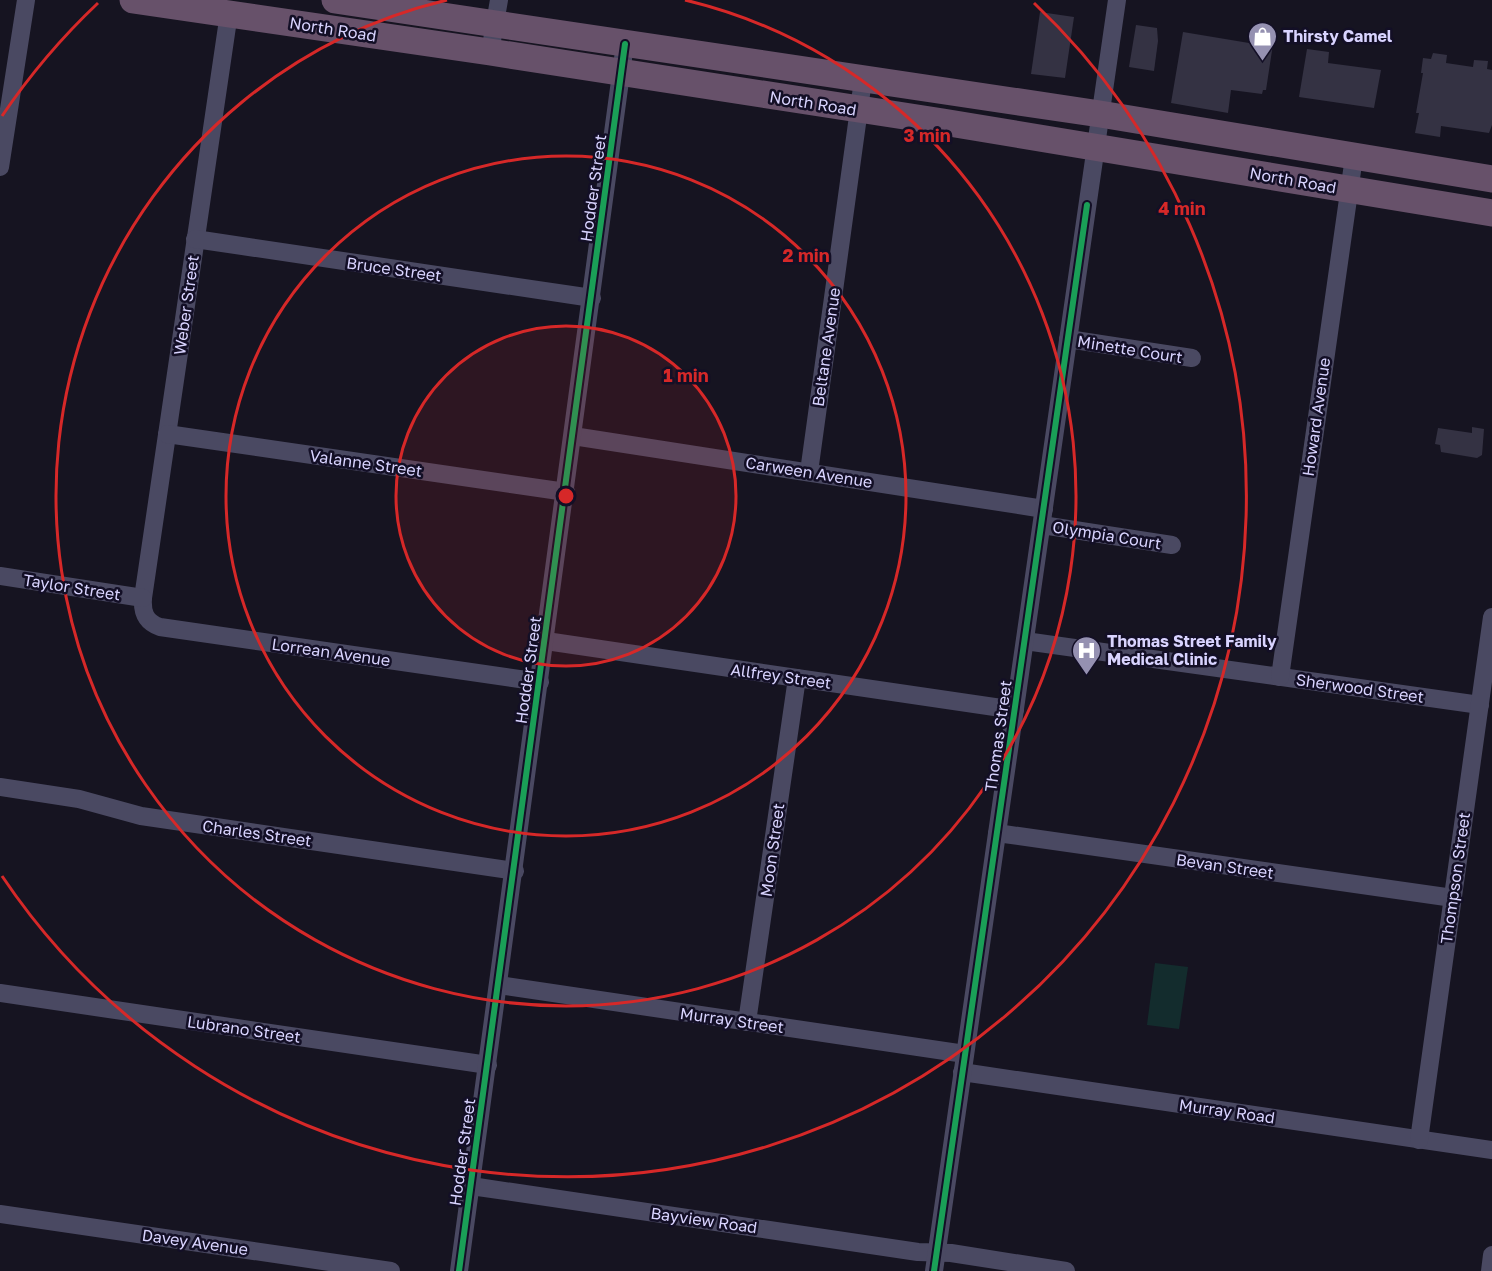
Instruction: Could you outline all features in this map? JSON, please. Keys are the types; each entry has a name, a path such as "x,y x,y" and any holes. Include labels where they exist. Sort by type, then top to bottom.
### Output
{"highway":[{"name":"North Road","path":"133,0 490,52 859,111 968,126 1492,213"},
{"name":"North Road","path":"335,0 497,12 625,44 1100,114 1492,179"},
{"path":"968,126 973,96"}],"street":[{"path":"0,167 26,0"},
{"name":"Thomas Street","path":"935,1262 1117,0"},
{"path":"490,52 497,12"},
{"name":"Weber Street","path":"143,598 229,13"},
{"name":"Hodder Street","path":"459,1271 515,871 625,44"},
{"name":"Beltane Avenue","path":"809,472 863,80"},
{"name":"Howard Avenue","path":"1280,677 1354,157"},
{"name":"Bruce Street","path":"195,239 592,298"},
{"name":"Minette Court","path":"1068,339 1192,358"},
{"name":"Valanne Street","path":"167,434 566,492"},
{"name":"Carween Avenue","path":"573,436 809,472 1043,517"},
{"name":"Olympia Court","path":"1043,517 1172,545"},
{"name":"Taylor Street","path":"0,576 143,598"},
{"name":"Lorrean Avenue","path":"143,598 144,614 152,624 160,627 540,682"},
{"name":"Thompson Street","path":"1419,1140 1492,617"},
{"name":"Sherwood Street","path":"1025,640 1480,705"},
{"name":"Allfrey Street","path":"546,641 1015,710"},
{"name":"Moon Street","path":"747,1022 797,678"},
{"name":"Charles Street","path":"0,787 79,799 141,816 515,871"},
{"name":"Bevan Street","path":"997,834 1453,898"},
{"name":"Murray Street","path":"499,986 747,1022 964,1063"},
{"name":"Lubrano Street","path":"0,993 488,1065"},
{"name":"Murray Road","path":"964,1063 1419,1140 1492,1150"},
{"name":"Bayview Road","path":"471,1185 918,1252 935,1262 951,1252 1066,1271"},
{"name":"Davey Avenue","path":"0,1214 391,1271"},
{"path":"1490,1271 1492,1256"}],"green space":[{"path":"1155,963 1188,967 1179,1029 1147,1025"}],"building":[{"path":"1040,12 1074,17 1065,78 1031,74"},
{"path":"1136,25 1157,28 1158,41 1154,71 1129,67"},
{"path":"1258,28 1275,31 1266,90 1263,90 1262,94 1231,90 1228,113 1171,103 1183,32 1255,44"},
{"path":"1307,49 1329,52 1328,63 1381,70 1374,108 1299,97"},
{"path":"1433,53 1447,55 1446,63 1473,67 1474,60 1488,61 1487,69 1492,70 1492,125 1489,133 1441,126 1440,137 1415,133 1419,113 1416,113 1423,73 1421,73 1423,58 1431,59"},
{"path":"1472,427 1484,429 1482,455 1477,458 1441,452 1440,445 1435,444 1438,428 1472,433"}],"cycle path":[{"path":"459,1271 625,44"},
{"path":"934,1271 1087,205"}],"place":[{"name":"Thirsty Camel","path":"1262,62"},
{"name":"Thomas Street Family Medical Clinic","path":"1086,676"}]}
